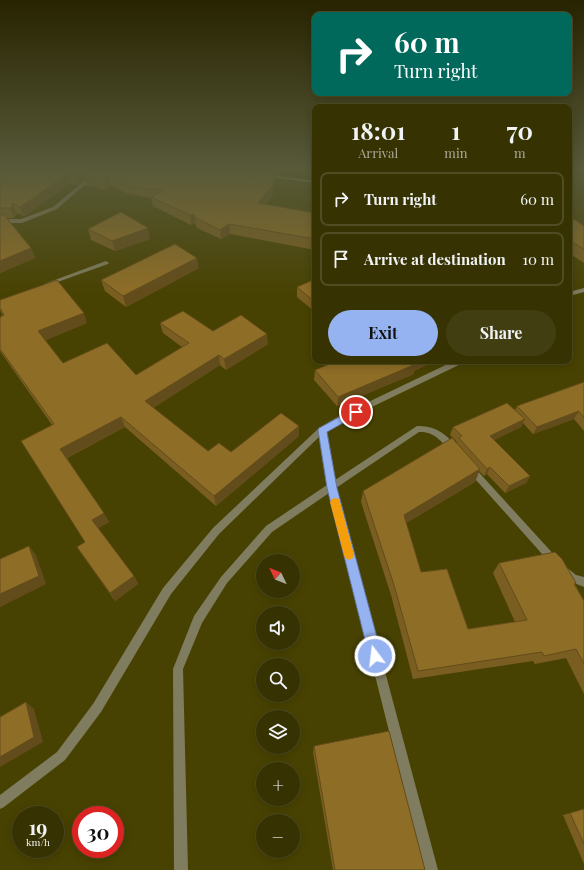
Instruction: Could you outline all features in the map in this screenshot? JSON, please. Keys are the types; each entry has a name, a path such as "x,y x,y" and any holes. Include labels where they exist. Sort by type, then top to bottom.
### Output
{"street":[{"path":"0,221 22,221 46,212"},
{"path":"40,286 106,263"},
{"path":"572,293 584,290"},
{"path":"0,804 60,756 97,708 167,591 216,531 322,430 344,417 454,364"},
{"path":"181,870 178,669 198,620 224,580 269,529 332,488 417,429 427,428 440,435 554,562 573,578 584,582"},
{"path":"322,430 332,488 431,870"}],"building":[{"path":"121,212 148,228 112,241 88,229"},
{"path":"183,212 312,212 312,238 229,224 220,230 196,218 194,214 190,215"},
{"path":"0,215 4,215 31,248 0,261"},
{"path":"572,218 584,226 584,249 572,242"},
{"path":"175,244 197,258 123,296 101,280"},
{"path":"57,280 84,313 38,331 63,363 107,343 136,375 189,343 160,323 183,311 213,331 241,315 267,334 224,359 219,355 145,401 208,451 219,443 231,452 281,413 299,426 214,496 121,417 60,449 104,513 92,520 134,576 110,593 77,547 85,542 21,441 54,424 0,349 0,317 4,315 0,308 0,300"},
{"path":"312,280 312,300 297,287"},
{"path":"330,364 416,364 338,397 315,370"},
{"path":"584,382 584,418 579,411 537,427 517,406"},
{"path":"507,403 525,419 490,436 530,476 509,486 490,467 487,469 459,438 462,436 453,427"},
{"path":"452,438 480,469 404,515 421,572 447,569 468,629 527,620 499,563 555,552 562,559 576,583 574,584 584,601 584,664 576,649 544,656 542,652 418,671 394,585 363,491"},
{"path":"29,546 39,576 0,594 0,559"},
{"path":"26,702 34,737 0,757 0,717"},
{"path":"389,731 425,870 335,870 314,746"},
{"path":"584,809 584,844 570,813"}],"slow traffic":[{"path":"335,502 349,555"}],"route":[{"path":"356,412 322,430 332,488 375,656"}]}
